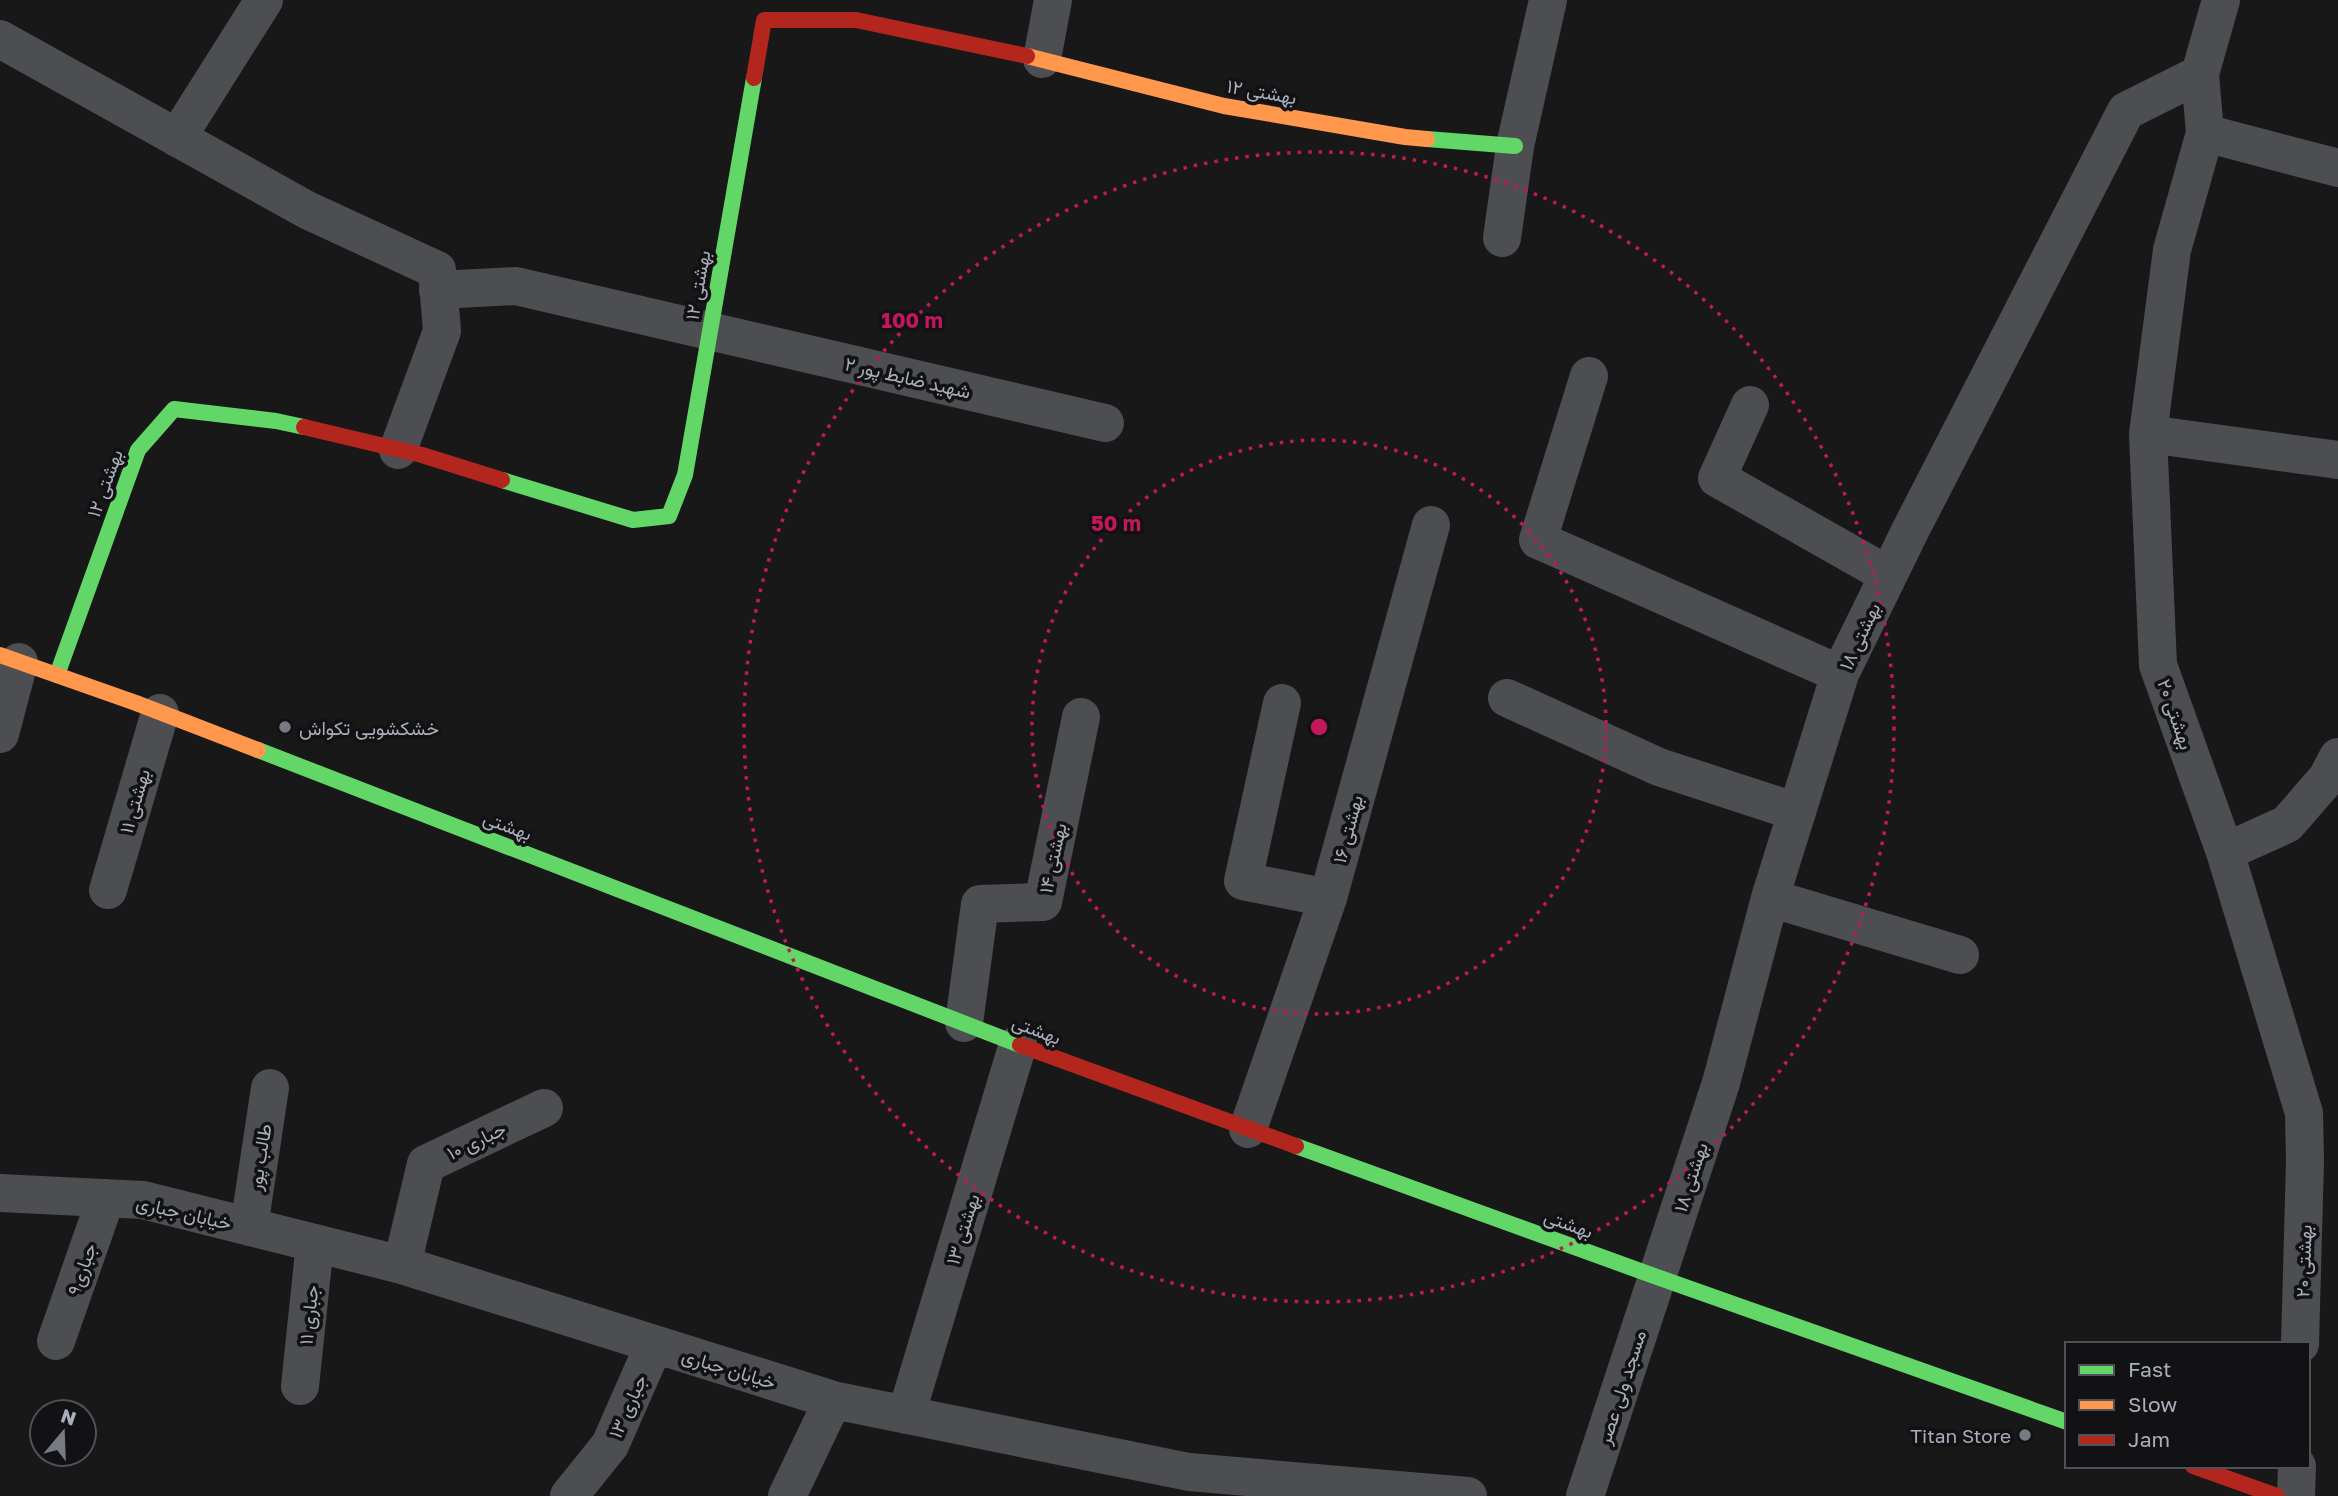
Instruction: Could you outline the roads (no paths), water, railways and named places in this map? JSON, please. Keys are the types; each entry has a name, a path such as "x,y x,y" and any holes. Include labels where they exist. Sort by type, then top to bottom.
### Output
{"main road":[{"name":"بهشتی ۱۲","path":"57,675 138,450 174,409 276,421 398,450 633,520 669,516 685,475 764,20 856,20 1042,59 1224,106 1405,137 1515,146"},
{"name":"بهشتی","path":"10,659 160,713 1018,1044 1657,1277 2065,1421"},
{"path":"2199,1468 2277,1496"}],"street":[{"path":"177,138 264,0"},
{"path":"1042,59 1053,0"},
{"path":"1502,238 1515,146 1548,0"},
{"path":"2200,74 2221,0"},
{"path":"0,39 307,210 437,270 442,331 398,450"},
{"name":"بهشتی ۲۰","path":"2200,74 2205,133 2172,250 2148,434 2158,665 2225,852 2322,1166 2300,1342"},
{"name":"بهشتی ۱۸","path":"1657,1277 1721,1083 1770,898 1840,674 2126,111 2200,74"},
{"path":"2205,133 2338,168"},
{"name":"شهید ضابط پور ۲","path":"438,290 516,286 1105,424"},
{"path":"1589,376 1538,540 1840,674"},
{"path":"1750,405 1717,478 1888,575"},
{"path":"2148,434 2338,460"},
{"name":"بهشتی ۱۶","path":"1248,1129 1328,898 1431,525"},
{"path":"0,734 10,659"},
{"path":"1507,698 1660,767 1797,812"},
{"path":"1282,703 1243,881 1328,898"},
{"name":"بهشتی ۱۱","path":"108,890 160,713"},
{"name":"بهشتی ۱۴","path":"964,1023 980,904 1043,902 1080,717"},
{"path":"2225,852 2287,824 2327,778 2338,757"},
{"path":"1770,898 1960,955"},
{"name":"بهشتی ۱۳","path":"906,1415 1018,1044"},
{"name":"طالب پور","path":"249,1227 270,1088"},
{"name":"جباری ۱۰","path":"402,1265 426,1164 544,1108"},
{"name":"خیابان جباری","path":"0,1193 143,1200 402,1265 833,1400 906,1415 1185,1484 1468,1496"},
{"name":"جباری۹","path":"56,1341 106,1198"},
{"name":"جباری ۱۱","path":"300,1386 315,1244"},
{"name":"مسجد ولی عصر","path":"1585,1496 1657,1277"},
{"name":"جباری ۱۳","path":"569,1496 610,1445 654,1345"},
{"path":"787,1496 833,1400"},
{"path":"2296,1496 2297,1468"}],"place":[{"name":"خشکشویی تکواش","path":"285,727"},
{"name":"Titan Store","path":"2025,1435"}]}
